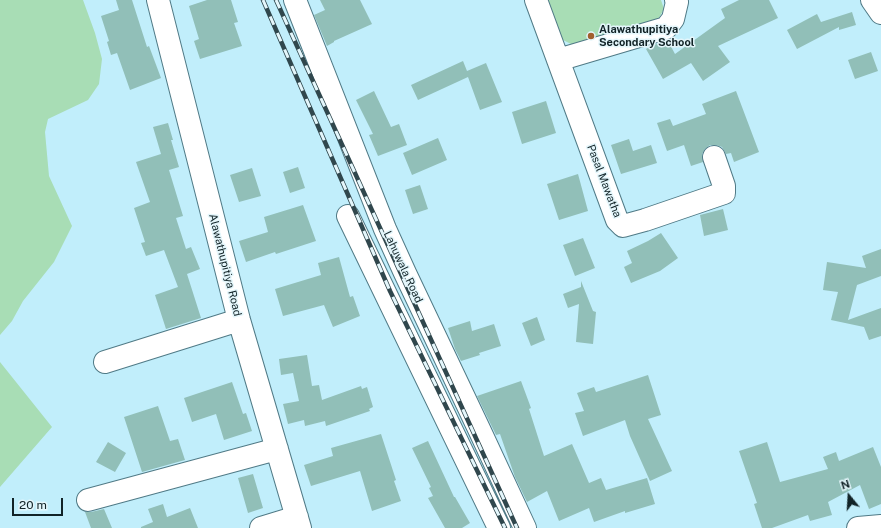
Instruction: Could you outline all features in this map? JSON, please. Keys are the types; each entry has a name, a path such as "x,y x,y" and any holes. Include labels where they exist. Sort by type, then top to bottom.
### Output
{"street":[{"name":"Alawathupitiya Road","path":"158,0 239,320 298,523"},
{"name":"Lahuwala Road","path":"295,0 385,229 525,528"},
{"name":"Pasal Mawatha","path":"536,0 617,220 623,226 724,193 724,186 714,157"},
{"path":"558,60 666,28 673,18 677,2 676,0"},
{"path":"872,0 881,13"},
{"path":"348,216 499,528"},
{"path":"105,362 239,320"},
{"path":"88,500 277,449"},
{"path":"261,528 298,523"},
{"path":"858,528 881,526"}],"green space":[{"path":"0,0 83,0 95,33 102,59 99,84 88,100 48,119 45,132 49,176 72,226 54,262 23,301 12,321 0,335"},
{"name":"Alawathupitiya Secondary School","path":"548,0 661,0 664,9 656,23 577,47 561,39"},
{"path":"0,362 52,427 0,487"}],"building":[{"path":"116,0 132,0 147,47 149,46 161,78 130,90 117,53 111,55 107,42 109,41 101,16 119,10"},
{"path":"207,0 231,0 238,22 234,23 242,46 200,59 194,41 199,39 189,6"},
{"path":"320,0 360,0 372,24 334,41 327,46 314,15 325,10"},
{"path":"739,0 769,0 778,18 718,46 730,62 703,81 691,63 663,79 646,49 653,45 668,41 675,54 725,18 721,9"},
{"path":"852,12 856,25 839,30 839,27 797,49 787,30 817,14 821,22"},
{"path":"871,52 878,71 855,79 848,60"},
{"path":"463,61 467,71 486,63 502,102 480,110 468,77 418,100 411,85"},
{"path":"374,91 391,127 399,124 407,145 378,156 369,135 373,134 356,100"},
{"path":"736,91 759,152 734,162 731,153 726,154 722,147 710,145 702,154 703,162 691,166 684,145 667,151 657,123 670,119 673,126 706,114 702,104"},
{"path":"546,101 556,133 522,144 512,112"},
{"path":"168,123 173,140 171,140 179,167 169,170 183,216 176,218 186,249 191,247 200,269 187,274 201,318 166,329 155,295 178,287 164,250 146,256 141,243 145,242 134,208 150,202 136,162 161,154 153,127"},
{"path":"438,138 447,160 412,175 403,153"},
{"path":"629,139 633,151 651,145 657,163 621,174 611,145"},
{"path":"298,167 305,188 290,193 283,172"},
{"path":"252,168 261,196 239,202 230,175"},
{"path":"578,174 588,211 559,220 547,184"},
{"path":"420,185 428,209 413,214 405,190"},
{"path":"303,205 316,241 276,254 275,252 246,262 239,241 268,232 264,217"},
{"path":"723,209 728,230 704,236 700,215"},
{"path":"661,233 678,258 660,271 631,283 624,267 632,263 627,251"},
{"path":"583,238 595,268 575,276 563,245"},
{"path":"881,249 881,276 857,285 848,320 881,308 881,336 869,340 864,327 831,320 838,292 823,290 827,262 866,268 862,256"},
{"path":"339,257 350,297 353,296 360,316 333,327 324,305 283,316 275,289 321,275 318,263"},
{"path":"581,281 593,311 596,312 593,344 576,342 579,304 568,308 563,294 581,287"},
{"path":"537,317 545,340 531,346 522,323"},
{"path":"470,321 472,331 494,324 501,346 461,361 448,328"},
{"path":"307,355 312,386 319,385 322,400 361,386 362,389 367,387 373,407 369,409 370,411 326,426 325,421 305,426 304,420 288,424 283,404 299,401 293,373 281,375 279,359"},
{"path":"648,375 661,415 648,419 672,471 650,481 630,436 625,420 583,436 575,413 584,411 577,393 594,387 596,392"},
{"path":"521,381 531,408 529,409 544,456 572,444 589,483 601,478 606,490 647,478 655,504 625,513 625,511 594,522 589,508 559,521 547,491 527,502 515,477 500,434 496,435 477,396"},
{"path":"232,382 243,414 246,413 252,431 224,440 216,414 192,422 184,398"},
{"path":"158,406 170,441 178,439 185,460 142,472 124,417"},
{"path":"381,434 396,480 394,481 401,501 372,511 360,471 311,486 304,465 333,456 331,448"},
{"path":"428,441 454,497 470,523 462,528 445,528 428,498 433,496 429,488 431,487 412,448"},
{"path":"108,442 126,453 115,472 96,462"},
{"path":"767,442 780,482 828,469 823,457 836,452 839,461 873,447 881,467 881,504 869,509 860,485 828,502 832,515 810,521 808,515 772,528 762,528 754,504 757,503 739,451"},
{"path":"253,474 263,508 248,513 238,478"},
{"path":"163,504 167,517 190,508 198,528 141,528 153,522 148,509"},
{"path":"104,509 112,528 91,528 85,512"}],"railway":[{"path":"263,0 390,291 505,528"},
{"path":"276,0 517,528"}],"place":[{"name":"Alawathupitiya Secondary School","path":"591,36"}]}
